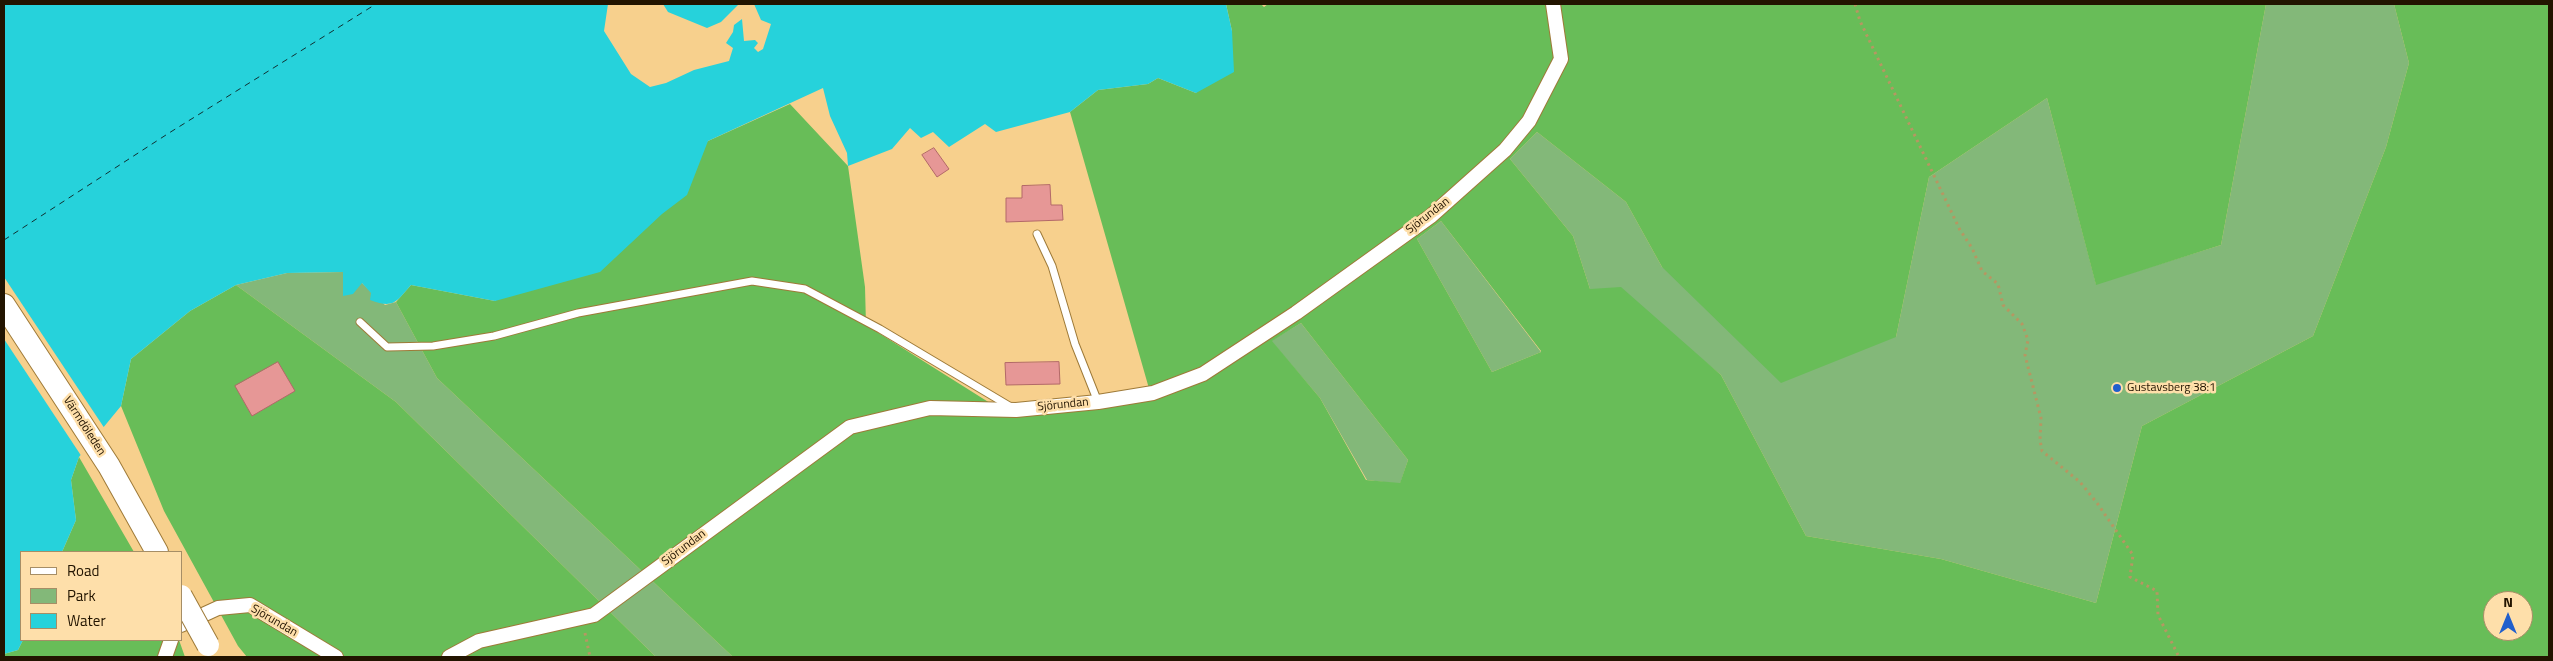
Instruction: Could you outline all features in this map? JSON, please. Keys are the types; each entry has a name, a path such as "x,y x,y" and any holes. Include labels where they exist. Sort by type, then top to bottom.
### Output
{"main road":[{"name":"Värmdöleden","path":"4,305 109,466 156,551"},
{"path":"182,598 211,651"}],"street":[{"name":"Sjörundan","path":"449,657 479,641 594,615 850,427 930,408 1016,410 1098,402 1153,393 1203,374 1296,313 1431,216 1505,150 1529,121 1560,59 1553,4"},
{"name":"Sjörundan","path":"182,625 218,608 250,605 336,657"},
{"path":"165,657 171,641"}],"lane":[{"path":"1037,234 1052,266 1075,344 1098,402"},
{"path":"360,322 387,347 433,346 494,336 578,313 752,281 805,289 880,329 1016,410"}],"path":[{"path":"1856,4 1860,21 1960,230 1972,248 1982,271 1998,284 2003,305 2022,324 2028,340 2025,355 2041,418 2040,440 2042,451 2080,482 2122,537 2133,556 2130,577 2157,592 2158,615 2179,657"},
{"path":"580,618 590,657"}],"green space":[{"path":"1226,4 1261,4 1264,7 1268,4 2266,4 2221,245 2096,285 2047,98 1929,177 1896,337 1781,383 1662,267 1626,202 1537,132 1510,159 1573,236 1590,289 1621,287 1721,375 1806,536 1941,559 2096,603 2142,426 2313,336 2386,147 2409,63 2394,4 2549,4 2549,657 733,657 437,378 396,302 411,285 495,301 708,141 790,104 848,166 865,287 866,325 1009,415 1152,399 1070,112 1098,90 1148,84 1158,78 1196,93 1232,31","holes":["1441,221 1541,351 1492,372 1417,239","1301,323 1408,460 1400,483 1366,480 1320,398 1272,341"]},
{"path":"2266,4 2394,4 2409,63 2386,147 2313,336 2142,426 2096,603 1941,559 1806,536 1721,375 1687,347 1590,289 1573,236 1510,159 1537,132 1626,202 1662,267 1896,337 1929,177 2047,98 2096,284 2221,245"},
{"path":"1441,221 1541,352 1492,372 1417,239"},
{"path":"343,272 362,283 385,305 396,302 437,378 733,657 656,657 396,402 236,285 287,273"},
{"path":"236,285 396,402 656,657 247,657 238,646 164,511 121,406 131,359 190,311"},
{"path":"1301,323 1408,460 1400,484 1367,480 1320,398 1271,341"},
{"path":"79,457 133,551 62,551 76,520 71,480"},
{"path":"22,641 179,641 185,657 4,657 4,654 18,650"}],"water":[{"path":"4,4 608,4 604,31 631,74 650,87 666,83 694,70 729,61 733,48 726,43 733,32 734,25 742,19 744,41 755,40 758,43 754,48 758,52 763,49 771,24 761,20 754,4 1226,4 1232,31 1234,72 1196,93 1158,78 1148,84 1098,90 1070,112 996,132 985,124 949,147 933,132 921,138 910,128 892,149 848,166 847,153 830,116 823,88 708,141 687,195 662,214 600,272 495,301 411,285 398,300 390,304 378,303 370,300 371,293 362,283 353,294 343,296 343,272 287,273 236,285 190,311 131,359 121,406 79,457 71,480 76,520 62,551 20,551 20,641 22,641 18,650 4,654"},
{"path":"663,4 739,4 721,22 707,28 668,12"}],"pier":[{"path":"4,277 105,429 82,457 4,339"}],"building":[{"path":"934,148 949,169 937,177 922,155"},
{"path":"1050,185 1051,205 1062,205 1063,220 1006,222 1006,198 1022,198 1022,186"},
{"path":"278,362 295,391 252,416 235,386"},
{"path":"1059,362 1060,384 1006,385 1005,363"}],"ferry route":[{"path":"4,240 169,133 376,4"}],"place":[{"name":"Gustavsberg 38:1","path":"2117,388"}]}
